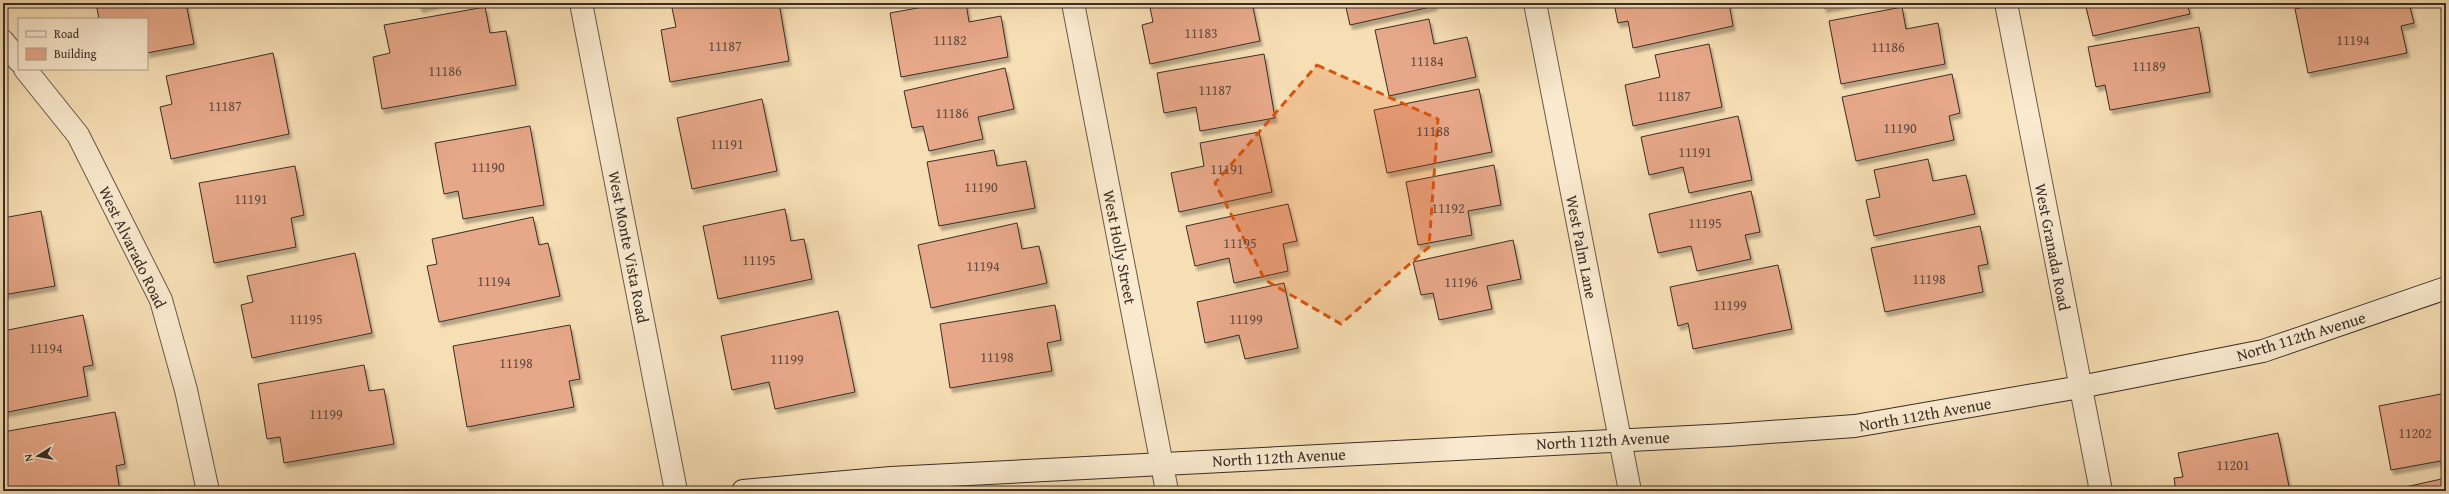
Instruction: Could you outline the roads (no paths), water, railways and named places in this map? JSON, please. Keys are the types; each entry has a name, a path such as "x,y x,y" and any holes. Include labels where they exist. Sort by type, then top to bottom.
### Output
{"street":[{"name":"West Monte Vista Road","path":"581,3 676,491"},
{"name":"West Holly Street","path":"1073,3 1167,491"},
{"name":"West Palm Lane","path":"1535,3 1630,491"},
{"name":"West Granada Road","path":"2006,3 2101,491"},
{"path":"3,41 18,60"},
{"name":"West Alvarado Road","path":"26,70 78,135 161,300 186,390 208,491"},
{"name":"North 112th Avenue","path":"743,491 891,478 1620,439 1728,435 1855,426 2080,387 2263,351 2446,288"}]}
